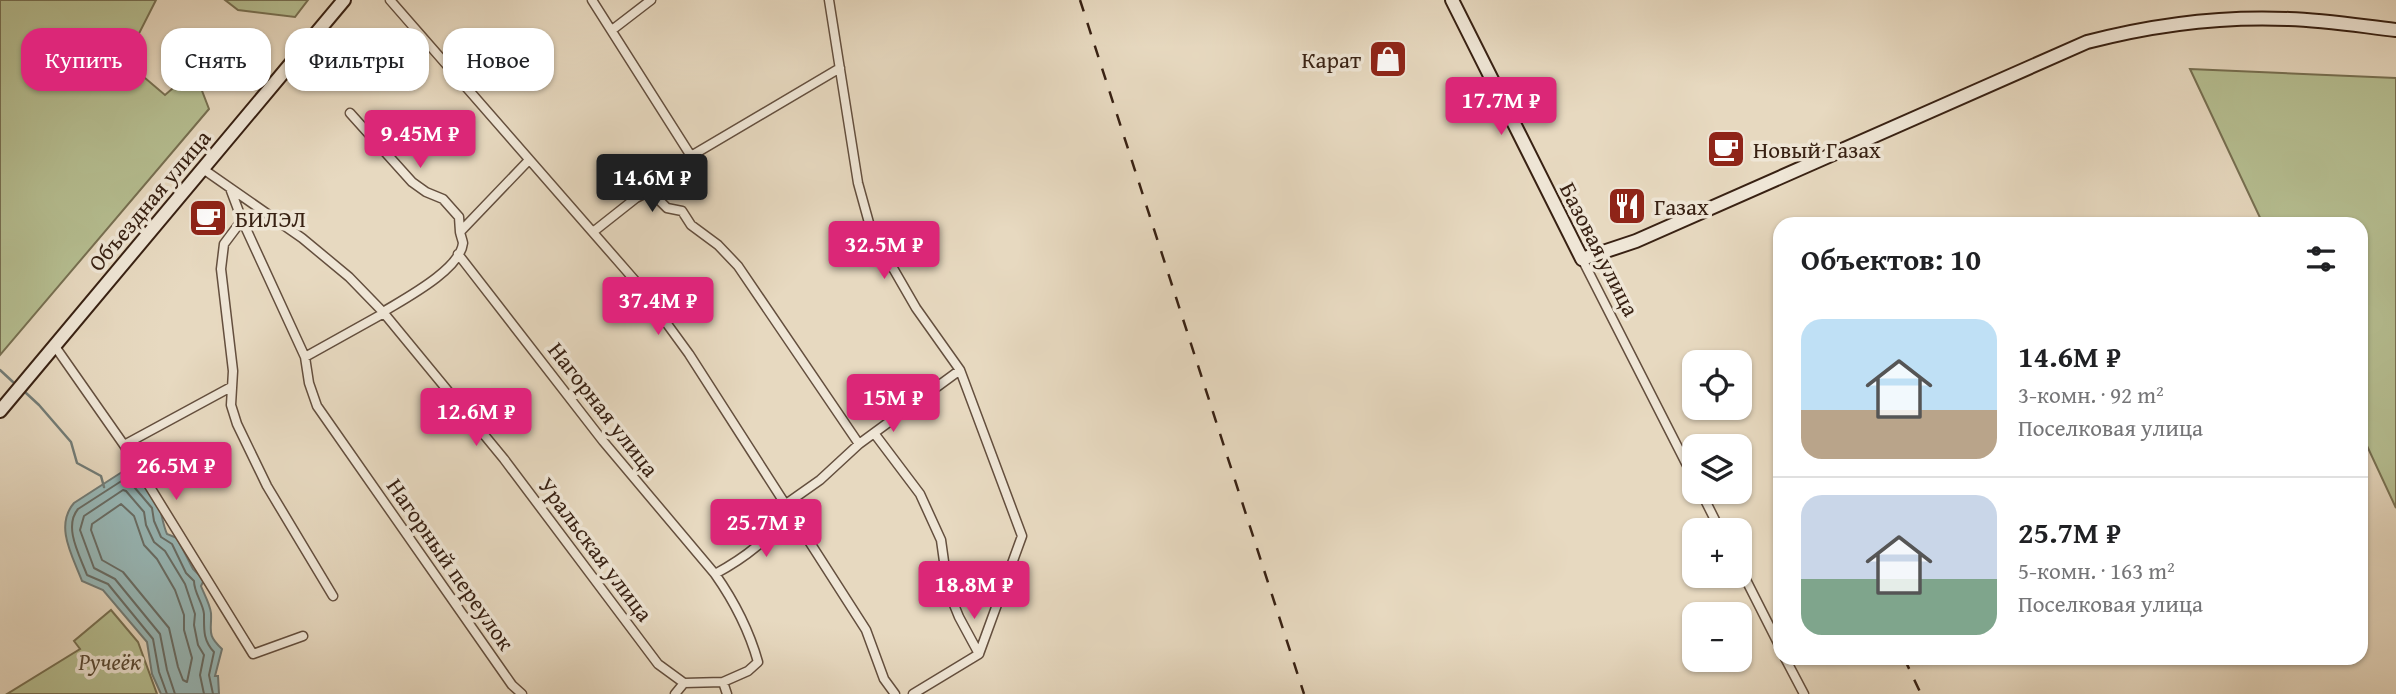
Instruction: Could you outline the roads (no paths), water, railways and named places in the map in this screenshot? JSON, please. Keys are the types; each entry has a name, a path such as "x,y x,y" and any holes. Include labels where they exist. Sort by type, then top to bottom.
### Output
{"main road":[{"name":"Объездная улица","path":"0,411 344,0"},
{"name":"Базовая улица","path":"1452,0 1582,259"},
{"path":"1582,259 1636,241 2087,43 2123,33 2220,19 2289,19 2396,30"}],"street":[{"path":"390,0 638,284 689,354 866,630 884,679 895,694"},
{"path":"592,0 691,156"},
{"path":"612,30 652,0"},
{"path":"829,0 858,183 872,230 916,307 960,370 1022,536 979,654 913,694"},
{"path":"593,232 636,198 658,187 691,156 840,68"},
{"path":"305,357 384,312 446,269 463,243 459,217 443,199 412,182 350,113"},
{"path":"460,232 529,160"},
{"name":"Уральская улица","path":"203,169 302,238 349,277 384,312 504,458 658,664 684,683"},
{"path":"658,187 658,199 667,208 682,211 691,225 718,245 738,266 859,444"},
{"name":"Нагорный переулок","path":"230,188 305,357 309,383 317,406 512,685 522,694"},
{"path":"242,220 224,244 221,270 233,371 231,405 261,474 333,596"},
{"name":"Нагорная улица","path":"458,254 603,441 730,595 752,641 758,662 748,671 723,682"},
{"name":"Базовая улица","path":"1582,259 1682,455"},
{"path":"54,345 124,445 253,654 303,636"},
{"path":"786,504 820,480 859,444 960,370"},
{"path":"124,445 231,387"},
{"path":"874,433 919,494 941,540 948,590 979,654"},
{"path":"715,574 740,561 758,547 792,512"},
{"path":"1750,588 1773,633"},
{"path":"1789,665 1804,694"},
{"path":"676,694 684,683 723,682 727,694"}],"water":[{"path":"122,472 138,481 153,496 159,506 167,534 177,538 193,569 204,580 201,586 210,610 212,636 222,649 215,676 218,676 219,694 161,694 152,674 147,642 103,590 82,581 67,542 65,531 68,512 74,503"}],"waterway":[{"path":"0,370 13,382"},
{"path":"26,393 71,442 77,463 101,476 104,487"}],"railway":[{"path":"1080,0 1304,694"},
{"path":"1907,665 1921,694"}],"place":[{"name":"Карат","path":"1388,59"},
{"name":"Новый Газах","path":"1726,149"},
{"name":"Газах","path":"1627,206"},
{"name":"БИЛЭЛ","path":"208,218"}],"park label":[{"name":"Ручеёк","path":"110,661"}]}
